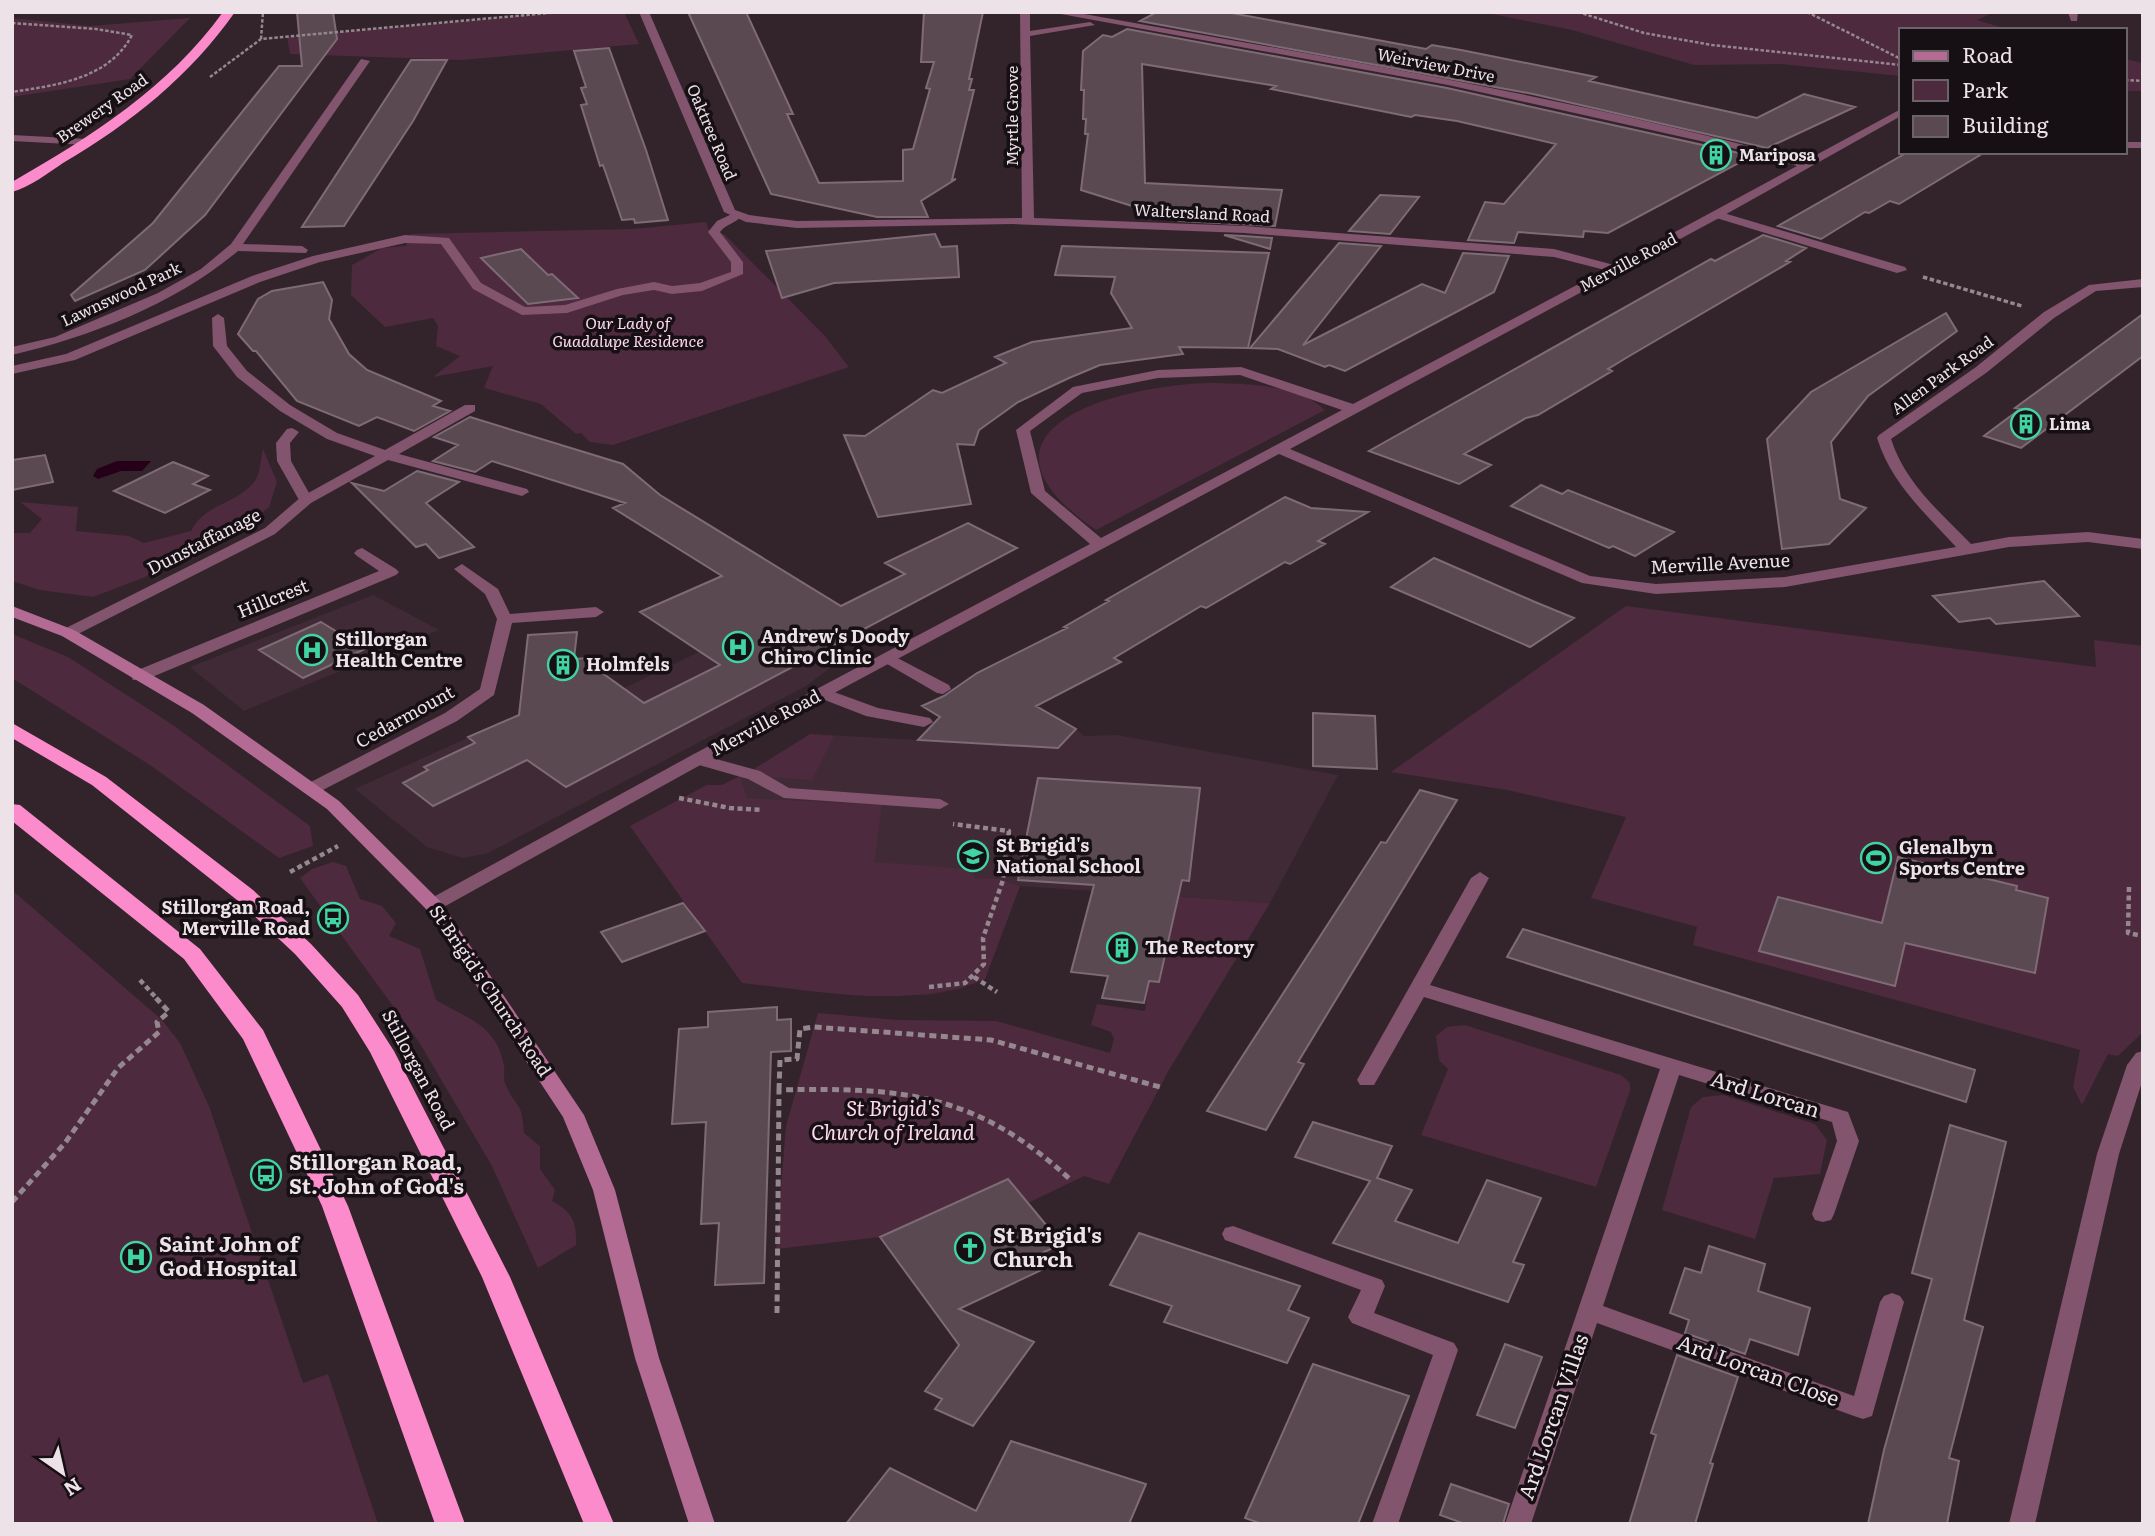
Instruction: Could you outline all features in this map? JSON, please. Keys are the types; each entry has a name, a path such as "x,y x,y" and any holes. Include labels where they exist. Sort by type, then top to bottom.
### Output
{"highway":[{"name":"Brewery Road","path":"12,188 147,102 212,40 229,12"},
{"name":"Stillorgan Road","path":"12,729 99,781 245,895 303,949 350,1001 382,1051 496,1277 599,1524"},
{"path":"12,810 192,954 254,1036 335,1206 450,1524"}],"street":[{"name":"Oaktree Road","path":"643,12 730,212 736,216"},
{"name":"Myrtle Grove","path":"1025,12 1028,220"},
{"name":"Weirview Drive","path":"1055,12 1448,82 1734,145 1807,165"},
{"path":"1027,34 1100,22"},
{"name":"Lawnswood Park","path":"12,351 59,340 162,296 205,272 235,247 365,61"},
{"name":"Merville Road","path":"433,905 698,759 1717,215 1899,113"},
{"path":"12,138 87,142"},
{"path":"2127,145 2140,145"},
{"path":"1717,215 1901,270"},
{"path":"12,370 70,357 256,279 317,259 405,239 445,241 477,286 522,311 567,309 654,286 672,290 702,287 737,274 737,262 714,232 721,223 736,216"},
{"name":"Waltersland Road","path":"736,216 784,223 1028,220 1170,225 1554,253 1615,269"},
{"path":"235,247 302,250"},
{"name":"Allen Park Road","path":"1966,548 1906,482 1888,456 1884,438 1981,370 2049,314 2093,288 2143,283"},
{"path":"218,318 220,346 242,374 285,408 332,436 387,455 522,492"},
{"path":"1100,544 1038,493 1023,430 1078,390 1158,374 1241,371 1354,409"},
{"name":"Dunstaffanage","path":"68,633 270,531 306,500 470,408"},
{"path":"292,432 283,443 284,461 306,500"},
{"name":"Merville Avenue","path":"1281,450 1587,580 1656,589 1785,582 1966,548 2088,537 2143,544"},
{"name":"Hillcrest","path":"139,676 391,572 362,553"},
{"path":"461,569 492,592 505,620 596,612"},
{"name":"St Brigid's Church Road","path":"12,611 68,633 198,709 252,751 311,789 433,905 573,1115 604,1190 647,1358 702,1524"},
{"name":"Cedarmount","path":"311,789 452,718 488,691 505,620"},
{"path":"888,658 943,689"},
{"path":"823,693 846,705 891,717 924,722"},
{"path":"698,759 754,775 784,793 824,798 940,804"},
{"path":"1367,1080 1480,878"},
{"name":"Ard Lorcan","path":"1419,988 1841,1117 1849,1140 1823,1214"},
{"path":"2022,1524 2108,1154 2137,1065 2143,1058"},
{"path":"1590,1311 1671,1067"},
{"path":"1233,1234 1374,1286 1360,1317 1446,1350 1385,1524"},
{"name":"Ard Lorcan Close","path":"1590,1311 1863,1409 1892,1302"},
{"name":"Ard Lorcan Villas","path":"1518,1524 1590,1311"}],"path":[{"path":"261,40 263,12"},
{"path":"210,77 261,40 559,12"},
{"path":"1578,12 1644,33 1712,46 1899,65"},
{"path":"1807,12 1899,58"},
{"path":"12,23 64,29 119,29 132,35 126,49 97,69 46,86 12,92"},
{"path":"1901,270 2049,314"},
{"path":"929,987 947,987 974,977 984,964 983,938 1003,880 1009,831"},
{"path":"290,872 361,834"},
{"path":"2129,887 2129,933 2143,936"},
{"path":"214,912 235,933"},
{"path":"974,977 997,992"},
{"path":"12,1202 65,1143 118,1069 159,1032 157,1022 169,1012 140,981"},
{"path":"778,1313 780,1060 797,1059 800,1029 814,1027 991,1040 1160,1087"},
{"path":"779,1090 873,1088 980,1113 1017,1133 1050,1158 1072,1181"}],"shaded area":[{"path":"117,461 151,461 142,471 121,471 98,479 93,476 97,469"},
{"path":"373,595 439,630 244,711 190,667"},
{"path":"757,624 831,667 806,686 488,853 463,858 427,847 355,789 491,727 583,708"},
{"name":"St Brigid's National School","path":"1076,729 1084,736 1117,735 1338,775 1270,903 1020,886 985,979 960,989 928,995 862,995 742,983 630,826 707,785 722,785 765,764 810,734 1057,748"}],"green space":[{"path":"570,12 624,12 639,44 462,60 290,54 287,37"},
{"path":"1482,12 1994,12 1977,20 2003,28 1899,28 1899,76 1781,64 1694,65 1572,30"},
{"path":"12,18 90,26 190,18 130,79 12,97"},
{"path":"2127,59 2143,63 2143,91 2127,91"},
{"name":"Our Lady of Guadalupe Residence","path":"706,222 709,230 725,235 824,335 849,367 613,445 590,442 581,433 576,434 541,404 484,388 493,366 433,377 460,356 436,346 438,326 433,318 385,327 351,295 352,265 382,248 406,246 411,234 633,229"},
{"path":"1178,385 1259,385 1288,391 1302,395 1325,410 1096,530 1055,494 1039,464 1045,439 1066,418 1099,403 1138,392"},
{"path":"263,449 277,482 269,507 238,533 192,559 93,597 40,590 12,581 12,533 30,533 42,519 20,502 78,507 76,531 129,536 144,543 191,531 212,509 247,489 257,478"},
{"name":"Glenalbyn Sports Centre","path":"1626,606 2096,667 2094,640 2143,646 2143,1032 2118,1056 2108,1054 2082,1105 2073,1087 2080,1050 1693,945 1697,927 1591,898 1626,817 1507,790 1391,772"},
{"path":"12,634 68,657 173,725 310,826 313,846 279,858 150,765 12,678"},
{"path":"810,734 834,736 812,780 771,777 754,769"},
{"path":"740,776 747,798 882,805 874,862 969,869 975,878 999,879 1020,886 985,979 926,994 896,996 865,996 742,983 630,826 707,785 722,785"},
{"path":"333,862 346,866 360,899 382,906 396,923 389,936 420,949 436,1000 470,1018 495,1041 504,1066 505,1083 522,1115 524,1133 540,1146 540,1169 555,1190 552,1201 565,1209 576,1230 576,1245 538,1268 492,1166 419,1042 300,878 312,869"},
{"name":"Saint John of God Hospital","path":"12,890 162,1020 180,1043 209,1106 303,1383 328,1374 378,1524 12,1524"},
{"name":"St Brigid's Church of Ireland","path":"1095,891 1270,903 1169,1070 1109,1184 1084,1176 1028,1203 1008,1179 880,1237 776,1249 786,1126 818,1013 898,1020 996,1021 1110,1053 1114,1039 1111,1032 1091,1025 1097,1004 1145,1011 1149,981 1160,982 1172,925"},
{"path":"1465,1025 1621,1075 1630,1083 1630,1091 1596,1187 1421,1135 1448,1069 1439,1060 1436,1036 1447,1027"},
{"path":"1723,1095 1815,1124 1827,1140 1820,1174 1774,1178 1755,1239 1662,1210 1691,1107 1703,1097"}],"building":[{"path":"297,12 333,12 337,39 205,215 145,270 75,301 71,295 153,223 279,66 302,66"},
{"path":"688,12 746,12 793,114 787,114 819,183 903,181 903,150 913,149 930,89 926,88 934,62 921,62 924,12 983,12 969,79 972,79 969,90 974,90 952,180 956,179 921,201 928,217 877,217 771,194"},
{"path":"1157,12 1226,12 1426,49 1432,45 1461,50 1596,77 1589,81 1757,118 1804,94 1855,107 1767,148 1533,94 1140,21"},
{"path":"1127,29 1447,88 1752,156 1608,233 1584,231 1583,237 1518,232 1514,243 1468,240 1485,202 1504,204 1556,144 1457,121 1415,115 1411,117 1271,89 1276,86 1142,64 1145,183 1282,190 1275,226 1180,221 1081,190 1088,134 1085,134 1086,119 1083,119 1084,90 1081,90 1083,51 1103,35 1112,37"},
{"path":"609,48 668,220 635,223 634,219 622,220 603,165 600,166 581,105 587,104 581,88 586,87 574,51"},
{"path":"411,60 447,60 413,121 344,226 302,227"},
{"path":"1904,154 1982,154 1899,204 1890,201 1869,213 1865,212 1821,239 1778,226"},
{"path":"1380,195 1419,197 1390,234 1349,231"},
{"path":"935,234 941,247 957,246 959,277 834,283 782,298 766,251"},
{"path":"1224,235 1244,236 1272,238 1270,249"},
{"path":"1763,235 1806,248 1786,261 1790,262 1608,369 1612,371 1538,415 1526,418 1464,454 1491,465 1459,484 1369,451 1711,259 1715,261"},
{"path":"1339,243 1381,246 1303,345 1422,284 1445,293 1463,253 1509,256 1494,292 1345,371 1329,365 1325,367 1278,349 1250,348"},
{"path":"1062,246 1269,253 1248,348 1179,347 1183,354 1100,365 1069,378 1018,402 979,430 974,445 957,444 971,504 878,517 844,435 865,436 933,390 942,393 1006,363 995,357 1032,342 1132,328 1111,293 1115,277 1055,275"},
{"path":"521,249 548,275 552,274 578,298 528,304 481,258"},
{"path":"323,282 332,300 329,319 349,354 367,370 441,401 433,406 450,411 414,431 377,417 359,426 297,401 256,351 238,334 258,299 272,291"},
{"path":"1946,313 1957,331 1868,396 1831,442 1840,499 1866,508 1829,544 1782,549 1767,439 1811,392"},
{"path":"2143,314 2143,356 2021,448 1984,436 2020,409 2015,408"},
{"path":"470,417 623,464 660,495 841,606 905,574 885,563 968,523 1017,548 566,787 527,760 433,806 403,783 428,770 424,767 475,743 468,737 519,715 528,635 577,632 574,659 602,657 601,672 644,703 720,665 640,612 722,576 613,508 625,503 492,461 475,472 433,461 458,445 434,437"},
{"path":"45,455 53,482 12,490 12,460"},
{"path":"173,462 208,476 193,484 210,490 165,513 114,491"},
{"path":"417,471 459,482 426,503 474,547 439,558 426,544 416,547 352,483 384,491"},
{"path":"1541,485 1562,494 1568,490 1674,532 1635,556 1613,546 1609,548 1511,506"},
{"path":"1285,497 1311,508 1368,512 1318,541 1325,544 1290,564 1285,562 1206,608 1201,606 1114,658 1121,662 1036,706 1076,729 1058,748 918,740 940,717 922,706 944,696 977,673 1067,628 1064,627 1109,601 1106,600"},
{"path":"1434,558 1574,618 1530,647 1391,587"},
{"path":"2044,581 2079,616 1996,624 1990,618 1959,622 1933,596"},
{"name":"Stillorgan Health Centre","path":"321,622 365,649 303,678 259,650"},
{"path":"1313,713 1375,716 1377,769 1313,766"},
{"path":"1038,778 1200,788 1189,881 1182,880 1159,982 1149,981 1144,1003 1102,998 1108,976 1071,972 1094,885 1018,880"},
{"path":"1420,790 1457,800 1298,1062 1304,1064 1266,1130 1207,1111 1381,842 1386,843"},
{"path":"1898,857 2017,886 2016,890 2048,898 2035,973 1905,943 1895,986 1759,951 1778,897 1882,923"},
{"path":"683,903 705,931 622,962 601,932"},
{"path":"1523,929 1975,1070 1966,1102 1507,957"},
{"path":"777,1007 777,1020 791,1019 791,1051 771,1052 764,1283 715,1285 719,1223 701,1224 706,1122 672,1124 679,1029 708,1027 708,1012"},
{"path":"1313,1122 1392,1146 1377,1178 1412,1190 1395,1221 1458,1243 1487,1180 1541,1198 1513,1262 1524,1265 1508,1302 1333,1243 1370,1181 1295,1157"},
{"path":"1950,1125 2006,1142 1964,1320 1983,1327 1949,1458 1959,1461 1947,1524 1868,1524 1884,1450 1932,1279 1912,1273"},
{"name":"St Brigid's Church","path":"1008,1179 1062,1244 1044,1252 1054,1264 959,1309 1034,1342 973,1426 935,1409 942,1399 925,1391 959,1345 880,1237"},
{"path":"1139,1233 1300,1286 1288,1310 1309,1318 1287,1363 1164,1322 1172,1306 1110,1285"},
{"path":"1709,1246 1765,1264 1758,1291 1810,1308 1798,1355 1750,1339 1745,1354 1685,1333 1689,1320 1670,1313 1685,1268 1701,1273"},
{"path":"1505,1344 1542,1357 1515,1428 1477,1415"},
{"path":"1677,1355 1738,1377 1710,1463 1713,1464 1695,1524 1629,1524 1656,1435 1651,1433"},
{"path":"1313,1364 1409,1396 1358,1524 1262,1524 1245,1518"},
{"path":"1011,1441 1146,1484 1129,1524 846,1524 890,1468 976,1511"},
{"path":"1451,1484 1509,1504 1503,1524 1465,1524 1440,1515"}],"place":[{"name":"Mariposa","path":"1716,155"},
{"name":"Lima","path":"2026,424"},
{"name":"Andrew's Doody Chiro Clinic","path":"738,647"},
{"name":"Stillorgan Health Centre","path":"312,650"},
{"name":"Holmfels","path":"563,665"},
{"name":"St Brigid's National School","path":"973,856"},
{"name":"Glenalbyn Sports Centre","path":"1876,858"},
{"name":"Stillorgan Road, Merville Road","path":"333,918"},
{"name":"The Rectory","path":"1122,948"},
{"name":"Stillorgan Road, St. John of God's","path":"266,1175"},
{"name":"St Brigid's Church","path":"970,1248"},
{"name":"Saint John of God Hospital","path":"136,1257"}]}
